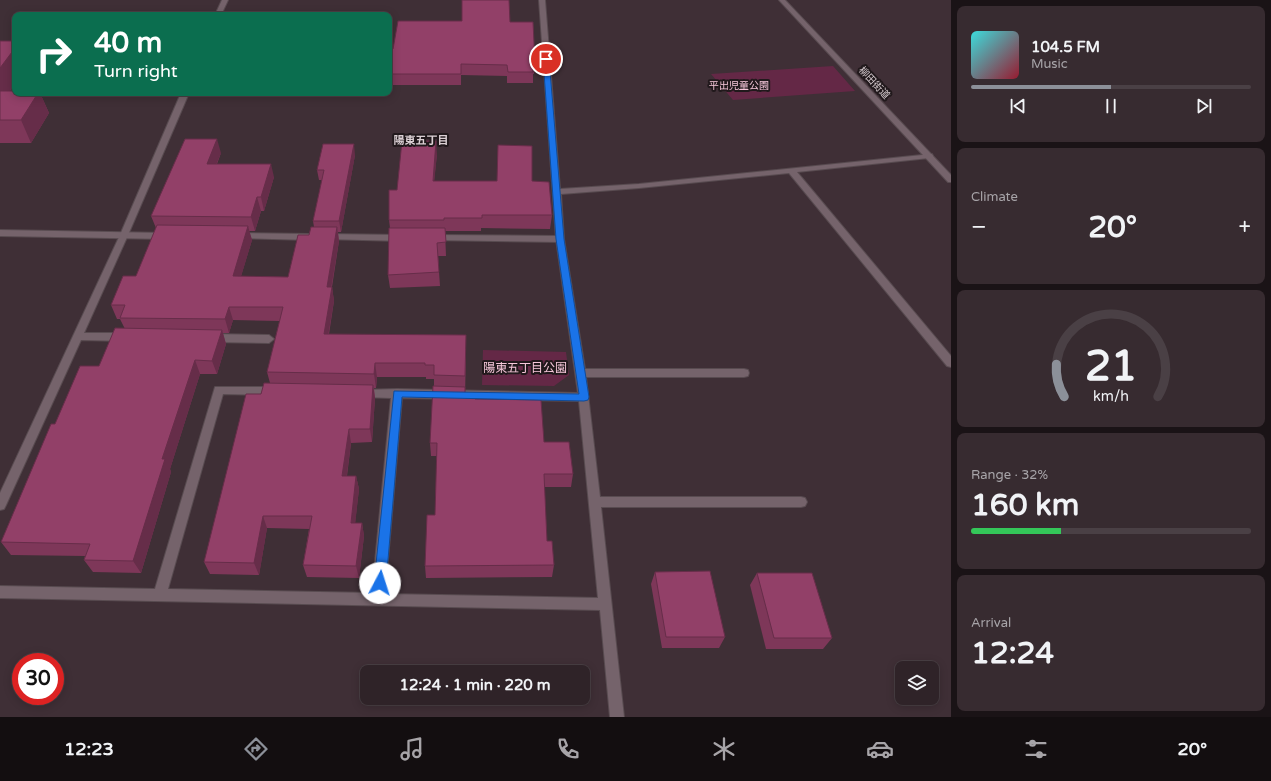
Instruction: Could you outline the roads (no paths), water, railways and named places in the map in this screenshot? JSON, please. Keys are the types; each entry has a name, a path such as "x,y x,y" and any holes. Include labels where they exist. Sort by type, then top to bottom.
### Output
{"street":[{"path":"219,12 225,0"},
{"path":"542,0 560,239 584,397 616,717"},
{"name":"柳田街道","path":"782,0 951,180"},
{"path":"0,505 124,235 184,96"},
{"path":"557,192 639,186 929,156"},
{"path":"792,171 951,363"},
{"path":"0,233 172,236"},
{"path":"227,236 410,238"},
{"path":"426,238 560,239"},
{"path":"77,336 133,337"},
{"path":"205,338 269,339"},
{"path":"580,372 744,373"},
{"path":"160,594 219,390 289,391"},
{"path":"351,392 584,397"},
{"path":"378,599 397,393"},
{"path":"595,502 802,502"},
{"path":"0,592 605,604"}],"district":[{"name":"陽東五丁目","path":"421,140"}],"park label":[{"name":"平出児童公園","path":"739,86"},
{"name":"陽東五丁目公園","path":"525,368"}]}
